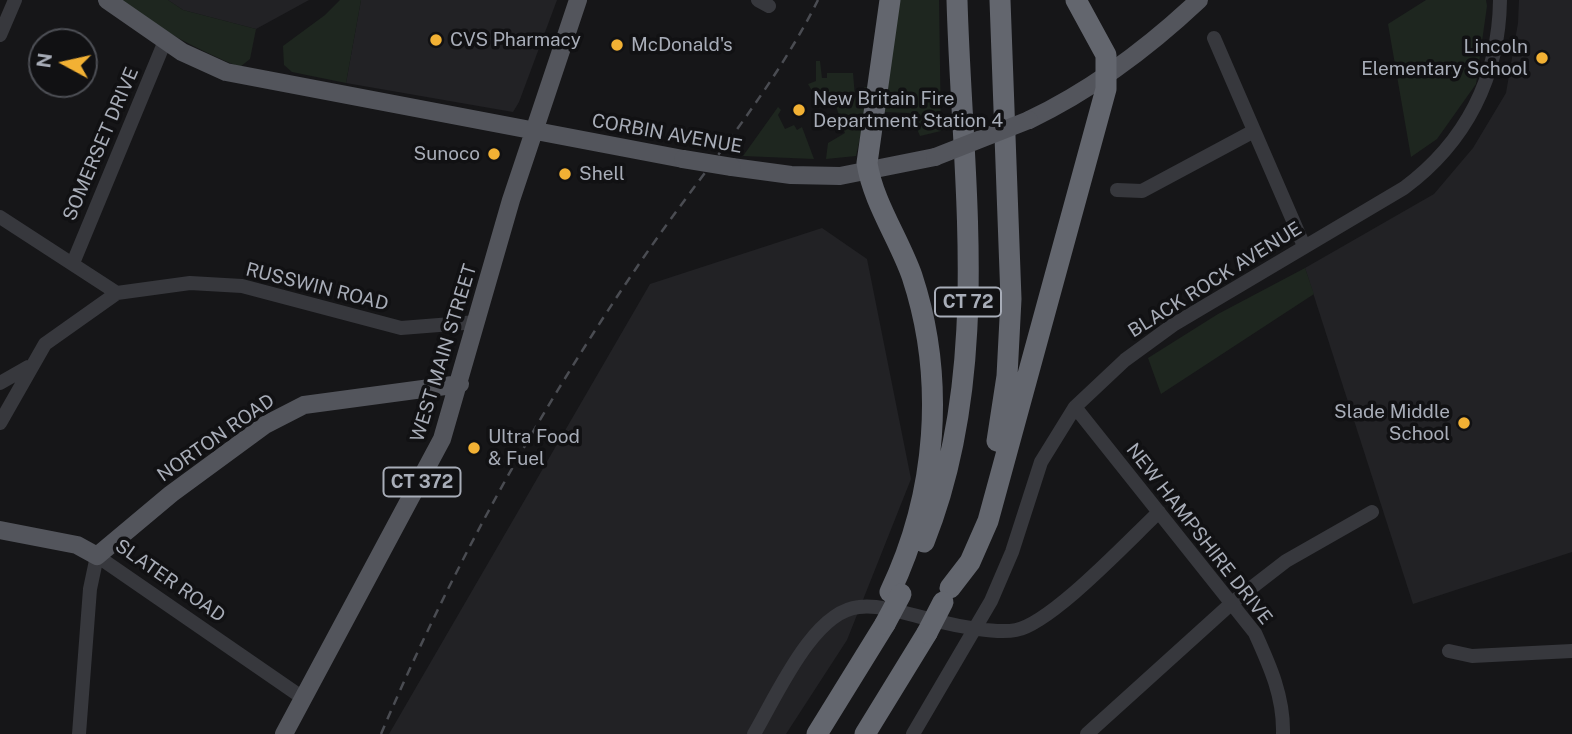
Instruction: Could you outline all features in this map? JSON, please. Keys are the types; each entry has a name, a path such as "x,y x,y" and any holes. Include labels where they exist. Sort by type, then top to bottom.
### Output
{"highway":[{"path":"890,0 867,151 869,172 915,288 926,333 932,433 926,486 896,593"},
{"name":"CT 72","path":"817,734 845,690 928,533 956,434 965,372 968,279 957,0"},
{"name":"CT 72","path":"865,734 927,633 946,595 989,474 1002,413 1009,352 1011,281 1000,0"},
{"path":"946,595 970,562 988,521 1108,74 1104,51 1076,0"}],"main road":[{"name":"CORBIN AVENUE","path":"107,0 200,62 246,77 683,159 814,177 869,172 935,157 1029,120 1067,101 1108,74 1199,0"},
{"name":"WEST MAIN STREET","path":"284,734 435,457 460,384 534,132 578,0"},
{"name":"NORTON ROAD","path":"97,556 171,494 265,425 304,405 460,384"},
{"name":"SLATER ROAD","path":"0,530 77,545 97,556"}],"street":[{"path":"0,35 15,0"},
{"name":"BLACK ROCK AVENUE","path":"913,734 977,627 1012,552 1041,462 1075,407 1125,360 1156,336 1404,188 1435,162 1457,137 1482,95 1491,70 1500,0"},
{"path":"1214,38 1304,246"},
{"name":"SOMERSET DRIVE","path":"73,262 165,41"},
{"path":"1117,190 1142,191 1254,131"},
{"path":"0,217 117,293"},
{"name":"RUSSWIN ROAD","path":"0,423 30,366 45,344 117,293 190,283 242,286 401,328 477,322"},
{"path":"0,383 30,366"},
{"name":"NEW HAMPSHIRE DRIVE","path":"1075,407 1233,602 1255,633 1272,671 1283,711 1283,734"},
{"path":"754,734 818,629 841,611 867,606 977,627 1016,630 1044,617 1159,512"},
{"path":"1087,734 1233,602 1286,561 1372,512"},
{"path":"79,734 90,589 97,556"},
{"name":"SLATER ROAD","path":"97,556 303,698"},
{"path":"1449,651 1472,656 1572,651"}],"shaded area":[{"path":"119,0 168,0 183,10 256,29 250,59 240,67 224,60 163,29"},
{"path":"168,0 309,0 256,29 183,10"},
{"path":"340,0 361,0 346,83 292,72 284,65 283,46 325,15"},
{"path":"361,0 557,0 513,112 346,83"},
{"path":"898,0 939,0 941,131 920,136 910,113 883,112"},
{"path":"1426,0 1486,0 1487,6 1476,84 1437,139 1411,157 1388,24"},
{"name":"Slade Middle School","path":"1519,0 1572,0 1572,552 1413,604 1305,268 1434,194 1473,148 1506,93 1518,23"},
{"path":"816,61 820,61 822,78 827,78 827,73 853,73 855,97 862,98 864,87 871,87 856,156 826,159 828,143 845,133 836,106 821,106 808,84 816,81"},
{"path":"778,107 781,110 778,115 785,129 794,125 797,130 802,127 814,159 743,156"},
{"path":"822,228 867,259 911,479 847,640 786,734 389,734 650,284"},
{"path":"1305,268 1314,294 1161,394 1148,358 1218,314"}],"railway":[{"path":"381,734 466,553 531,436 637,267 778,70 818,0"}],"place":[{"name":"CVS Pharmacy","path":"436,40"},
{"name":"McDonald's","path":"617,45"},
{"name":"Lincoln Elementary School","path":"1542,58"},
{"name":"New Britain Fire Department Station 4","path":"799,110"},
{"name":"Sunoco","path":"494,154"},
{"name":"Shell","path":"565,174"},
{"name":"Slade Middle School","path":"1464,423"},
{"name":"Ultra Food & Fuel","path":"474,448"}]}
